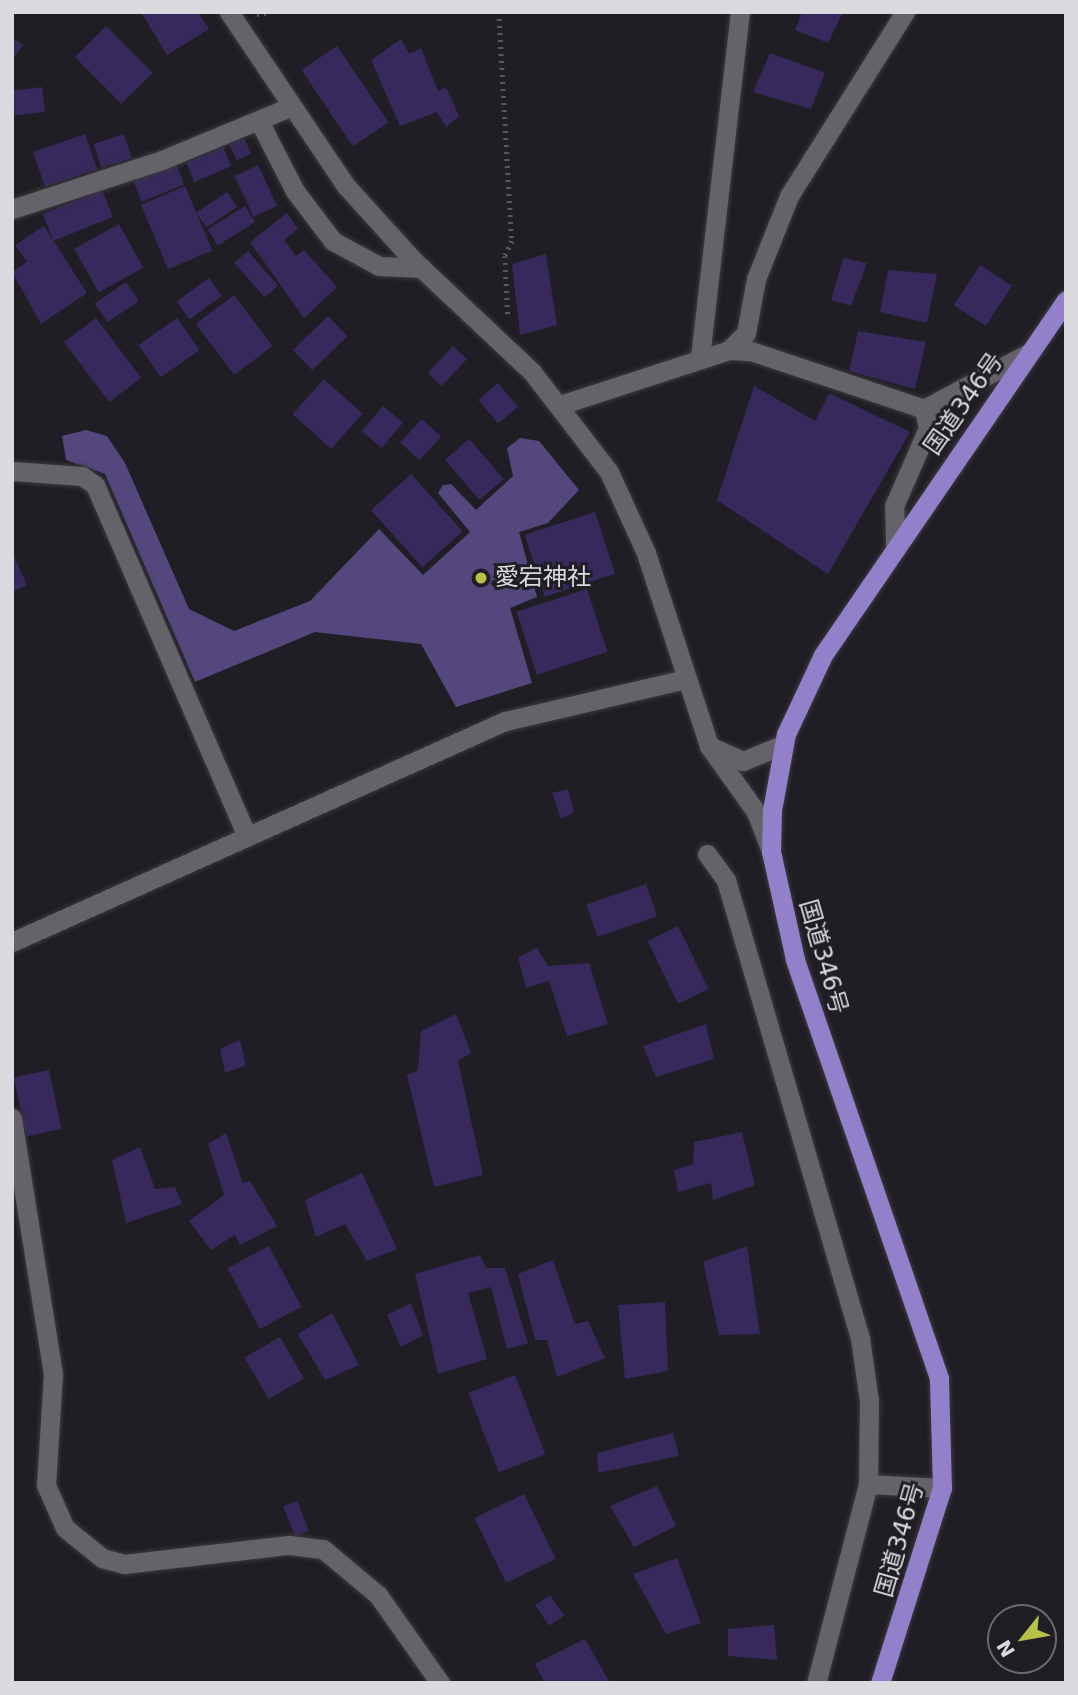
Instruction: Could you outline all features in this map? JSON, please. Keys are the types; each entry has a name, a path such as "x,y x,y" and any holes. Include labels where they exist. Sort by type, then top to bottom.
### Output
{"highway":[{"name":"国道346号","path":"880,1683 942,1488 944,1423 927,1329 821,1038 771,852 784,744 823,655 895,545 1066,300"}],"street":[{"path":"229,12 290,107 346,186 422,268 560,405 630,512 709,746 756,812 771,852"},
{"path":"700,357 740,12"},
{"path":"729,350 746,333 756,279 789,196 905,12"},
{"path":"12,209 259,121 290,107"},
{"path":"259,121 301,201 333,241 379,266 422,268"},
{"path":"560,405 700,357 729,350 751,351 924,408 1029,353"},
{"path":"895,545 894,506 928,428 924,408"},
{"path":"12,471 82,476 95,485 219,779 244,830"},
{"path":"12,942 244,830 505,721 685,679"},
{"path":"709,746 743,761 784,744"},
{"path":"707,854 726,880 860,1338 869,1401 868,1484 816,1683"},
{"path":"12,1118 53,1374 46,1485 65,1528 102,1559 124,1564 289,1545 323,1549 378,1595 440,1683"},
{"path":"868,1484 942,1488"}],"path":[{"path":"497,340 508,322 505,256 512,241 499,12"}],"shaded area":[{"path":"86,430 107,436 125,463 189,609 234,631 310,601 379,529 423,575 470,532 438,493 443,485 451,484 476,510 513,476 507,448 520,438 539,441 579,490 548,523 519,532 537,597 510,608 532,683 456,707 421,644 315,632 195,682 105,474 66,460 62,436"}],"building":[{"path":"141,12 198,12 209,29 167,55"},
{"path":"802,12 843,12 828,43 795,30"},
{"path":"106,26 153,73 122,104 75,57"},
{"path":"12,37 23,45 12,61"},
{"path":"401,39 409,54 421,48 438,91 446,87 459,116 446,127 437,112 400,126 371,60"},
{"path":"337,46 388,122 353,146 301,70"},
{"path":"770,53 825,73 811,109 753,92"},
{"path":"42,87 45,112 15,115 12,91"},
{"path":"85,134 97,169 45,187 33,152"},
{"path":"124,134 132,158 101,168 94,144"},
{"path":"244,138 251,153 237,160 229,145"},
{"path":"223,147 231,166 194,182 186,163"},
{"path":"176,164 184,184 142,202 133,181"},
{"path":"258,165 277,206 253,217 234,176"},
{"path":"185,186 212,250 168,269 141,205"},
{"path":"102,190 113,217 54,241 43,214"},
{"path":"227,192 237,207 206,228 196,213"},
{"path":"245,206 255,222 218,245 208,229"},
{"path":"287,213 298,229 284,240 296,256 304,250 337,287 304,318 250,242"},
{"path":"119,224 143,268 99,292 74,249"},
{"path":"44,226 87,293 41,324 12,272 27,262 15,245"},
{"path":"248,251 278,286 265,298 234,263"},
{"path":"546,254 557,325 520,335 512,264"},
{"path":"843,258 867,263 851,306 831,300"},
{"path":"980,265 1012,286 986,326 954,305"},
{"path":"888,270 937,274 927,323 880,312"},
{"path":"209,278 222,296 190,319 177,302"},
{"path":"126,282 139,301 107,322 94,303"},
{"path":"234,295 273,346 234,375 196,324"},
{"path":"328,316 347,336 312,370 293,350"},
{"path":"96,318 141,378 109,402 64,342"},
{"path":"177,318 199,350 161,377 138,345"},
{"path":"858,331 926,342 915,389 849,371"},
{"path":"453,346 467,359 442,386 428,373"},
{"path":"324,379 363,414 331,449 293,414"},
{"path":"498,383 518,407 498,423 478,400"},
{"path":"754,386 815,421 829,393 910,432 828,574 717,500"},
{"path":"383,406 403,423 382,448 362,431"},
{"path":"422,419 441,437 419,460 400,442"},
{"path":"469,439 504,479 480,500 445,460"},
{"path":"411,474 463,531 422,567 371,510"},
{"path":"595,512 615,574 545,597 525,535"},
{"path":"12,552 27,585 12,592"},
{"path":"587,589 607,652 537,675 517,612"},
{"path":"568,789 574,812 561,819 552,793"},
{"path":"646,884 657,916 598,937 586,905"},
{"path":"678,926 709,989 678,1004 647,941"},
{"path":"537,948 548,966 589,963 608,1024 567,1036 549,981 526,988 518,957"},
{"path":"456,1014 471,1053 458,1061 483,1175 434,1187 407,1075 418,1070 421,1031"},
{"path":"706,1024 714,1059 656,1077 643,1046"},
{"path":"240,1040 246,1065 225,1073 220,1049"},
{"path":"49,1070 61,1129 26,1136 14,1077"},
{"path":"742,1132 755,1185 713,1200 711,1183 678,1192 674,1170 693,1164 694,1142"},
{"path":"226,1133 243,1183 250,1181 277,1226 240,1245 235,1235 211,1250 189,1221 224,1195 208,1144"},
{"path":"140,1147 155,1189 175,1187 182,1204 126,1223 112,1160"},
{"path":"362,1173 397,1249 367,1261 345,1224 316,1237 305,1200"},
{"path":"269,1246 301,1307 260,1329 228,1268"},
{"path":"747,1246 760,1334 719,1335 703,1262"},
{"path":"480,1255 486,1268 505,1268 528,1343 507,1349 491,1287 468,1293 487,1359 438,1374 415,1274"},
{"path":"553,1260 575,1324 588,1321 605,1358 557,1377 547,1340 535,1340 518,1274"},
{"path":"665,1302 668,1371 625,1379 618,1305"},
{"path":"411,1303 423,1335 401,1347 387,1315"},
{"path":"332,1313 359,1365 325,1380 298,1334"},
{"path":"280,1337 304,1379 268,1399 244,1358"},
{"path":"515,1375 545,1454 499,1472 468,1393"},
{"path":"673,1433 679,1456 598,1473 597,1453"},
{"path":"657,1486 676,1526 634,1547 610,1506"},
{"path":"524,1494 556,1559 506,1583 475,1518"},
{"path":"297,1501 309,1531 295,1536 283,1507"},
{"path":"677,1558 701,1623 666,1634 633,1574"},
{"path":"550,1595 564,1616 549,1626 535,1605"},
{"path":"774,1625 777,1660 728,1656 728,1629"},
{"path":"585,1639 610,1683 545,1683 535,1664"}],"place":[{"name":"愛宕神社","path":"481,578"}]}
